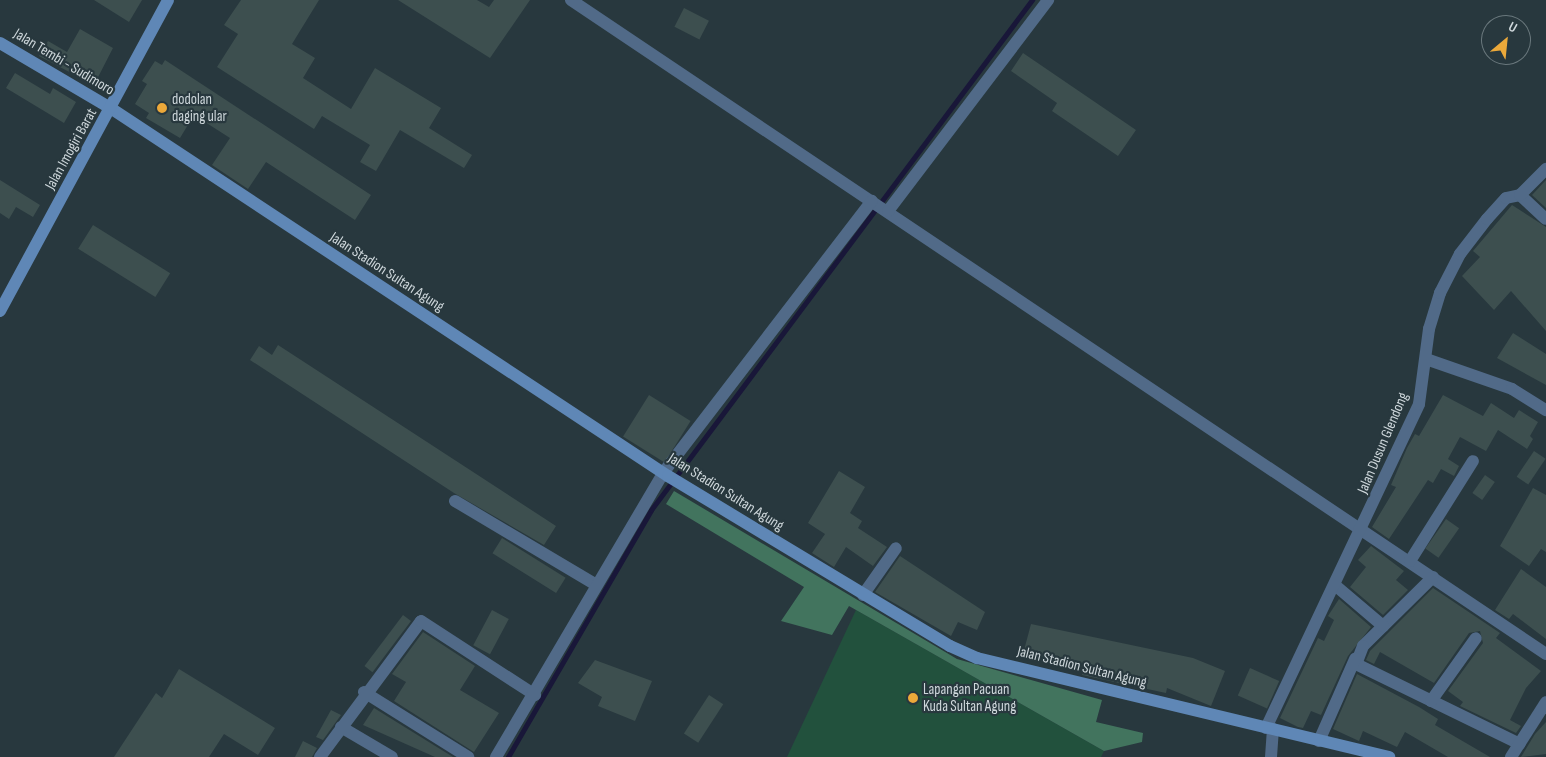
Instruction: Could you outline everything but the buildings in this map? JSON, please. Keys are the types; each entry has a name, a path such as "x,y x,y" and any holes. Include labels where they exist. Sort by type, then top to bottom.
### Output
{"main road":[{"name":"Jalan Imogiri Barat","path":"0,311 112,109 168,0"},
{"name":"Jalan Tembi - Sudimoro","path":"0,43 112,109"},
{"name":"Jalan Stadion Sultan Agung","path":"112,109 680,483 864,595 977,658 1389,757"}],"street":[{"path":"571,0 1546,654"},
{"path":"496,757 535,695 595,584 666,474 880,206 1048,0"},
{"name":"Jalan Dusun Glendong","path":"1269,729 1362,532 1419,404 1429,329 1440,293 1460,254 1506,198 1520,194 1546,169"},
{"path":"1520,194 1546,219"},
{"path":"1426,359 1512,389 1546,410"},
{"path":"1410,561 1473,461"},
{"path":"455,501 595,584"},
{"path":"864,595 896,548"},
{"path":"1319,741 1356,659 1383,626 1433,577"},
{"path":"1336,586 1383,626"},
{"path":"320,757 364,692 421,621 535,695"},
{"path":"1431,702 1476,638"},
{"path":"1356,659 1370,672 1520,744"},
{"path":"364,692 468,757"},
{"path":"1511,757 1546,702"},
{"path":"341,727 392,757"},
{"path":"1269,729 1271,757"}],"green space":[{"path":"674,491 957,659 1102,700 1096,722 1143,733 1142,742 1104,751 849,606 832,635 781,621 804,587 666,504"},
{"name":"Lapangan Pacuan Kuda Sultan Agung","path":"856,610 1104,751 1101,757 787,757"}],"waterway":[{"path":"508,757 651,510 1032,0"}],"place":[{"name":"dodolan daging ular","path":"162,108"},
{"name":"Lapangan Pacuan Kuda Sultan Agung","path":"913,698"}]}
